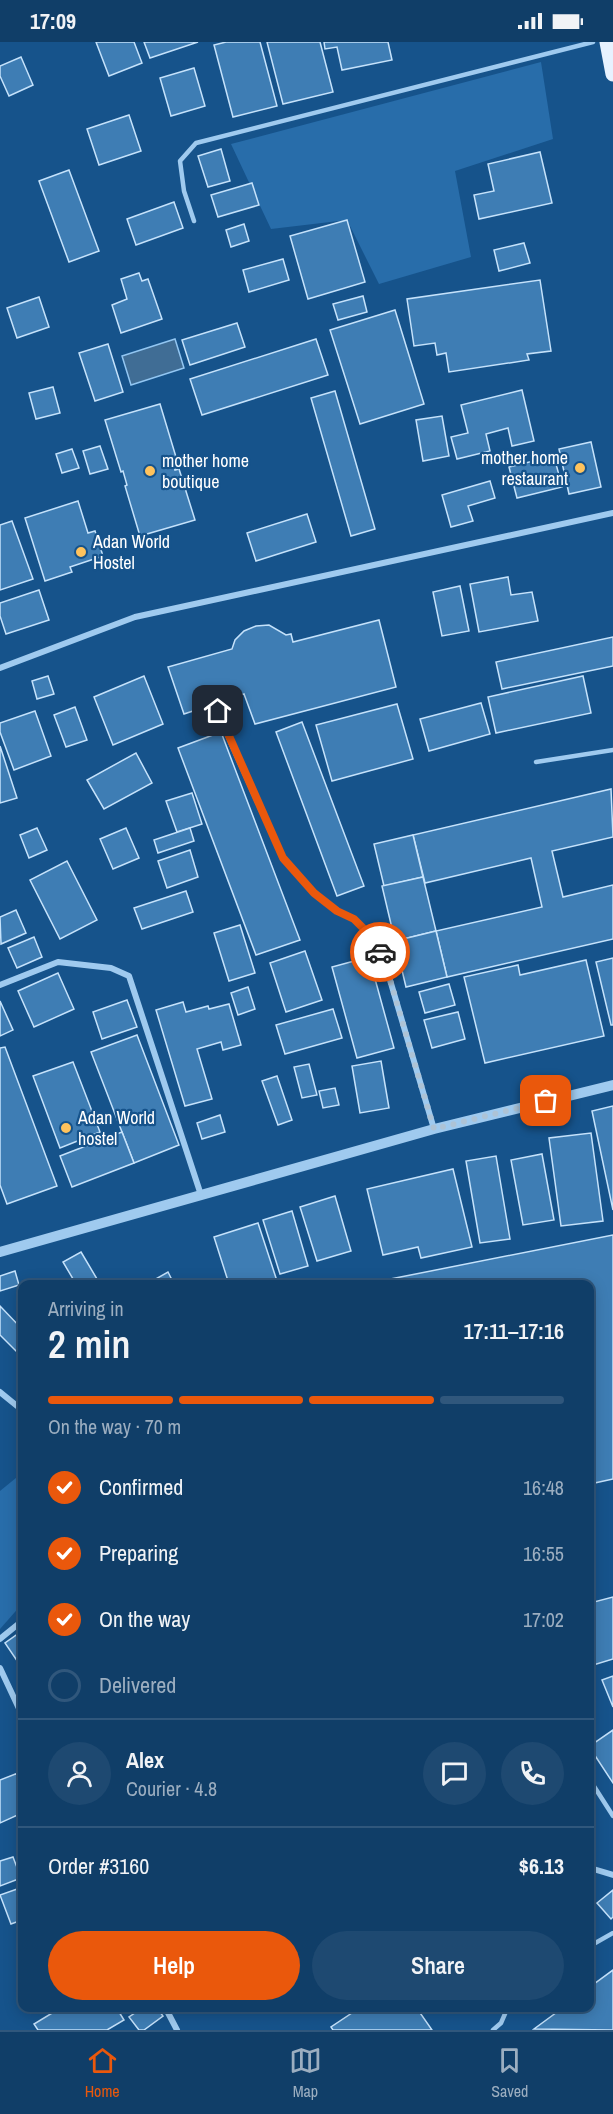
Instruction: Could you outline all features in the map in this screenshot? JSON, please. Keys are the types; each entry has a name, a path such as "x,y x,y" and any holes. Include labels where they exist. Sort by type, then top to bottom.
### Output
{"main road":[{"path":"607,42 613,74"}],"street":[{"path":"0,668 135,617 613,513"},
{"path":"218,711 283,858 314,893 337,911 354,919 375,940 385,963 434,1129"},
{"path":"0,985 58,962 111,968 129,976 201,1195"},
{"path":"0,1252 434,1129 613,1085"},
{"path":"0,1392 18,1407"},
{"path":"0,1640 18,1624"},
{"path":"0,1668 18,1706"},
{"path":"594,1869 613,1875"},
{"path":"168,2012 177,2030"}],"lane":[{"path":"194,221 184,191 180,161 196,142 593,42"},
{"path":"536,762 613,750"},
{"path":"594,1786 613,1816"},
{"path":"594,1944 613,1933"},
{"path":"492,2030 501,2023 506,2012"}],"shaded area":[{"path":"541,62 553,139 455,171 471,257 379,284 347,220 271,229 231,144"},
{"path":"175,339 184,368 131,385 122,356"},
{"path":"18,1476 18,1609 0,1629 0,1491"}],"building":[{"path":"96,42 134,42 142,63 109,76"},
{"path":"144,42 198,42 150,58"},
{"path":"226,42 260,42 277,106 233,117 214,45"},
{"path":"267,42 320,42 333,92 283,104"},
{"path":"324,42 388,42 392,60 342,70 337,47 325,49"},
{"path":"21,57 33,85 9,96 0,76 0,66"},
{"path":"194,68 205,106 171,116 160,78"},
{"path":"129,115 141,151 99,165 87,129"},
{"path":"221,149 230,181 208,187 198,156"},
{"path":"540,152 552,203 479,219 474,195 494,191 488,164"},
{"path":"69,170 99,251 69,262 39,181"},
{"path":"252,183 259,205 218,217 211,195"},
{"path":"174,202 183,228 136,245 127,219"},
{"path":"347,220 365,282 308,299 290,236"},
{"path":"244,224 249,241 231,247 226,230"},
{"path":"524,243 530,263 499,271 494,250"},
{"path":"283,259 289,280 249,292 243,270"},
{"path":"139,273 142,281 148,279 162,319 121,333 112,305 127,299 121,279"},
{"path":"540,280 551,351 527,354 529,360 449,372 446,353 437,355 435,343 414,346 407,299"},
{"path":"363,296 367,312 338,320 333,304"},
{"path":"39,297 49,327 17,338 7,308"},
{"path":"395,310 424,404 360,424 330,330"},
{"path":"237,323 245,347 190,365 182,340"},
{"path":"316,339 328,375 202,415 190,379"},
{"path":"108,344 123,392 95,401 79,353"},
{"path":"53,387 60,413 36,419 29,393"},
{"path":"522,390 534,441 512,446 508,428 486,434 490,451 457,459 451,437 468,433 461,405"},
{"path":"335,391 375,529 351,536 311,398"},
{"name":"mother home boutique","path":"160,404 176,457 172,458 175,470 179,469 195,520 140,536 125,486 127,485 123,471 121,472 105,420"},
{"path":"442,416 449,456 423,461 416,420"},
{"name":"mother home restaurant","path":"591,442 601,487 569,494 559,449"},
{"path":"100,446 108,469 90,474 83,451"},
{"path":"72,449 79,468 62,473 56,454"},
{"path":"554,456 562,487 517,498 509,467"},
{"path":"490,481 495,498 468,506 473,521 451,527 442,495"},
{"path":"78,501 88,533 95,531 103,556 70,567 72,572 45,581 25,518"},
{"path":"307,514 316,542 256,561 247,533"},
{"path":"12,521 33,579 0,590 0,525"},
{"path":"508,577 511,595 532,592 538,621 479,632 470,584"},
{"path":"460,586 469,631 442,636 433,592"},
{"path":"39,590 49,620 6,634 0,616 0,603"},
{"path":"379,620 396,687 255,724 244,694 184,714 168,667 232,649 235,640 244,631 256,626 269,625 286,635 291,634 293,642"},
{"path":"613,637 613,666 502,689 496,662"},
{"path":"48,676 54,694 37,699 32,681"},
{"path":"144,676 163,724 113,745 94,697"},
{"path":"583,676 591,713 496,733 488,697"},
{"path":"481,703 490,734 429,751 420,719"},
{"path":"397,704 413,759 332,781 316,725"},
{"path":"75,707 87,740 66,747 54,715"},
{"path":"35,711 51,756 14,770 0,732 0,723"},
{"path":"302,722 364,886 337,896 276,732"},
{"path":"221,732 300,940 256,955 178,748"},
{"path":"0,746 17,798 0,803"},
{"path":"136,753 152,783 104,809 87,780"},
{"path":"611,789 613,837 552,851 563,897 613,885 613,939 447,977 436,931 542,907 531,858 425,883 413,835"},
{"path":"192,793 202,824 177,832 166,801"},
{"path":"37,828 47,850 29,858 20,835"},
{"path":"126,828 139,858 113,869 100,839"},
{"path":"190,828 194,841 158,853 154,840"},
{"path":"413,835 423,877 384,886 374,844"},
{"path":"190,850 198,877 167,888 158,861"},
{"path":"67,861 97,920 60,939 30,880"},
{"path":"423,877 436,931 395,941 382,886"},
{"path":"186,891 193,912 142,929 134,908"},
{"path":"16,910 26,933 1,944 0,917"},
{"path":"240,925 255,973 229,981 214,933"},
{"path":"436,931 447,977 406,987 395,941"},
{"path":"34,937 42,957 17,968 8,948"},
{"path":"305,951 322,1000 286,1012 270,963"},
{"path":"369,957 394,1048 357,1058 332,967"},
{"path":"613,958 613,1025 611,1025 596,962"},
{"path":"586,960 604,1036 485,1063 464,977 518,965 520,975"},
{"path":"58,973 74,1009 34,1027 18,991"},
{"path":"449,984 455,1005 425,1013 419,992"},
{"path":"248,987 255,1009 238,1015 231,993"},
{"path":"127,1000 137,1027 102,1039 93,1012"},
{"path":"0,1001 13,1030 0,1036"},
{"path":"183,1002 186,1012 208,1006 209,1009 229,1004 241,1045 223,1050 221,1042 197,1049 212,1099 185,1106 156,1010"},
{"path":"333,1009 342,1038 285,1054 276,1025"},
{"path":"458,1012 465,1039 432,1048 424,1020"},
{"path":"137,1035 179,1145 134,1163 91,1052"},
{"path":"5,1047 57,1186 7,1204 0,1185 0,1048"},
{"path":"381,1061 389,1108 360,1113 352,1066"},
{"path":"73,1062 100,1132 60,1148 33,1076"},
{"path":"309,1064 317,1095 302,1098 294,1067"},
{"path":"277,1076 292,1120 278,1125 262,1081"},
{"path":"335,1088 339,1105 323,1108 319,1091"},
{"path":"613,1106 613,1210 592,1111"},
{"path":"220,1115 225,1132 202,1139 197,1123"},
{"path":"122,1132 134,1163 72,1187 60,1156"},
{"path":"591,1133 603,1221 561,1226 549,1138"},
{"path":"542,1154 554,1220 523,1225 511,1160"},
{"path":"496,1156 510,1239 480,1243 466,1161"},
{"path":"453,1169 472,1247 421,1258 418,1247 383,1255 367,1189"},
{"path":"335,1196 351,1251 317,1261 300,1207"},
{"path":"292,1211 308,1266 280,1274 263,1220"},
{"path":"258,1223 277,1280 228,1280 214,1237"},
{"path":"613,1235 613,1479 594,1483 594,1280 385,1280"},
{"path":"81,1252 98,1280 74,1280 63,1262"},
{"path":"15,1271 18,1285 0,1291 0,1276"},
{"path":"168,1272 172,1280 154,1280"},
{"path":"0,1306 18,1325 18,1353 0,1335"},
{"path":"613,1597 613,1659 594,1665 594,1602"},
{"path":"18,1634 18,1662 5,1643"},
{"path":"613,1676 613,1707 602,1680"},
{"path":"613,1730 613,1783 594,1754 594,1743"},
{"path":"18,1773 18,1815 0,1823 0,1780"},
{"path":"13,1857 18,1870 18,1879 0,1886 0,1861"},
{"path":"18,1889 18,1921 11,1924 0,1895"},
{"path":"613,1890 613,1917 611,1919 597,1903"},
{"path":"613,1970 613,2030 534,2029 557,2012 594,2012 594,1984"},
{"path":"54,2012 119,2012 124,2020 107,2030 38,2030 34,2024"},
{"path":"136,2012 160,2012 163,2016 144,2030 139,2030 129,2017"},
{"path":"354,2012 419,2012 432,2030 333,2030 331,2027"}],"way so far":[{"path":"380,952 434,1129 546,1101"}],"place":[{"name":"mother home restaurant","path":"580,468"},
{"name":"mother home boutique","path":"150,471"},
{"name":"Adan World Hostel","path":"81,552"},
{"name":"Adan World hostel","path":"66,1128"}],"route":[{"path":"218,711 283,858 314,893 337,911 354,919 375,940 380,952"}]}
